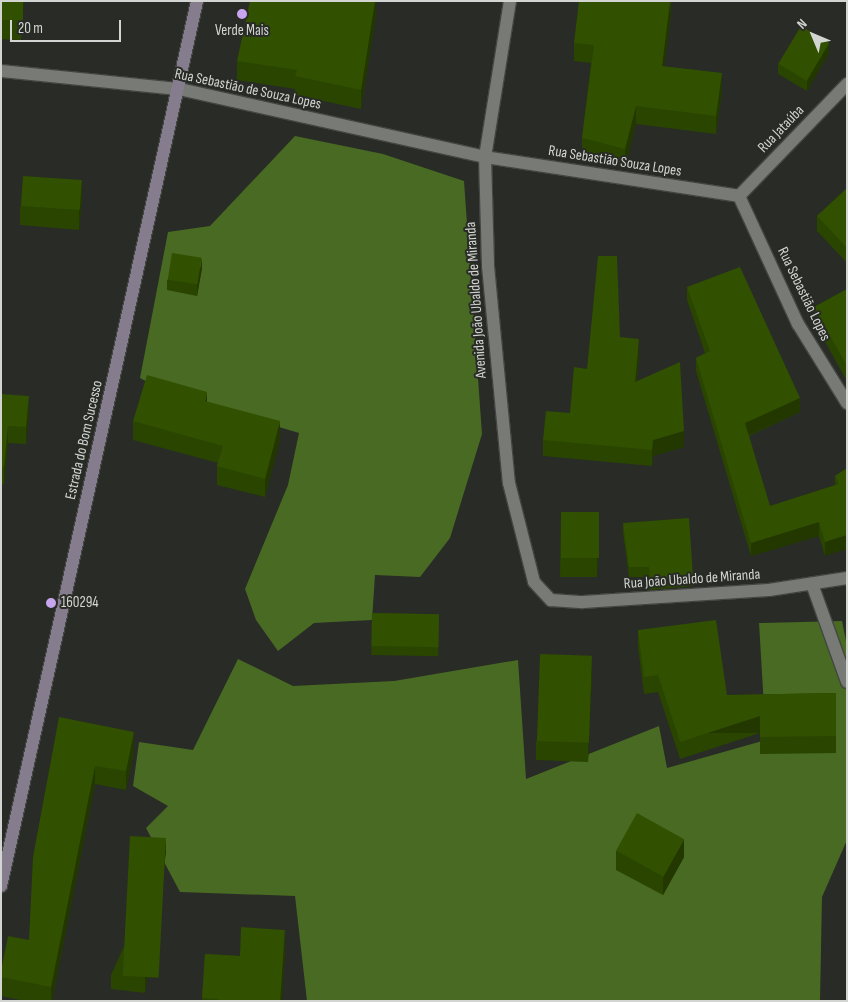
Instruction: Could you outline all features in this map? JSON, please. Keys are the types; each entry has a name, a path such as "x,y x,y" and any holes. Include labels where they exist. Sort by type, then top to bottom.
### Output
{"street":[{"name":"Estrada do Bom Sucesso","path":"1,886 197,1"},
{"name":"Avenida João Ubaldo de Miranda","path":"510,1 486,157 488,266 509,483 530,570 541,593"},
{"name":"Rua Sebastião de Souza Lopes","path":"1,71 179,89 486,157"},
{"name":"Rua Jataúba","path":"739,196 847,84"},
{"name":"Rua Sebastião Souza Lopes","path":"486,157 739,196"},
{"name":"Rua Sebastião Lopes","path":"739,196 798,324 847,403"},
{"name":"Rua João Ubaldo de Miranda","path":"541,593 551,600 583,602 812,584 847,578"},
{"path":"812,584 847,682"}],"green space":[{"path":"295,136 383,154 464,181 482,434 450,538 420,577 375,575 372,620 314,623 278,651 256,620 245,589 288,485 299,433 170,394 140,378 168,232 210,226"},
{"path":"842,621 847,646 847,840 822,897 820,1001 307,1001 295,896 180,892 146,828 168,806 133,786 139,742 193,750 238,659 293,686 394,681 518,660 526,779 659,726 667,768 766,740 759,623"}],"building":[{"path":"1,1 23,1 23,20 1,20"},
{"path":"250,1 375,1 361,90 295,76 297,70 237,61"},
{"path":"579,1 670,1 662,66 722,73 716,116 636,106 625,149 582,138 594,45 574,43"},
{"path":"801,26 829,43 807,81 778,64"},
{"path":"23,176 82,180 80,210 21,206"},
{"path":"847,188 847,248 817,216"},
{"path":"172,253 202,258 197,284 168,280"},
{"path":"598,256 617,256 620,337 639,339 635,382 680,362 684,431 653,440 652,450 543,440 546,411 570,413 574,367 587,369"},
{"path":"740,267 800,398 745,423 770,506 839,484 835,476 847,468 847,535 825,542 819,522 751,543 696,358 710,351 687,287"},
{"path":"847,289 847,366 814,307"},
{"path":"147,375 207,392 205,401 280,421 265,479 217,466 223,446 133,421"},
{"path":"1,394 29,396 26,427 8,426 4,467 1,467"},
{"path":"561,512 599,512 599,558 561,558"},
{"path":"689,518 693,576 650,580 649,567 629,567 623,523"},
{"path":"372,613 439,614 438,647 371,646"},
{"path":"716,620 727,695 836,693 836,736 760,737 760,716 680,742 658,675 644,677 638,630"},
{"path":"540,654 592,656 589,743 537,741"},
{"path":"59,717 134,732 126,771 95,766 51,987 1,977 1,971 8,936 29,940 33,857"},
{"path":"637,813 684,839 663,877 616,851"},
{"path":"130,836 166,838 159,978 123,976"},
{"path":"241,927 285,930 280,1001 219,1001 219,999 202,998 205,954 240,956"}],"place":[{"name":"Verde Mais","path":"242,14"},
{"name":"160294","path":"51,603"}]}
